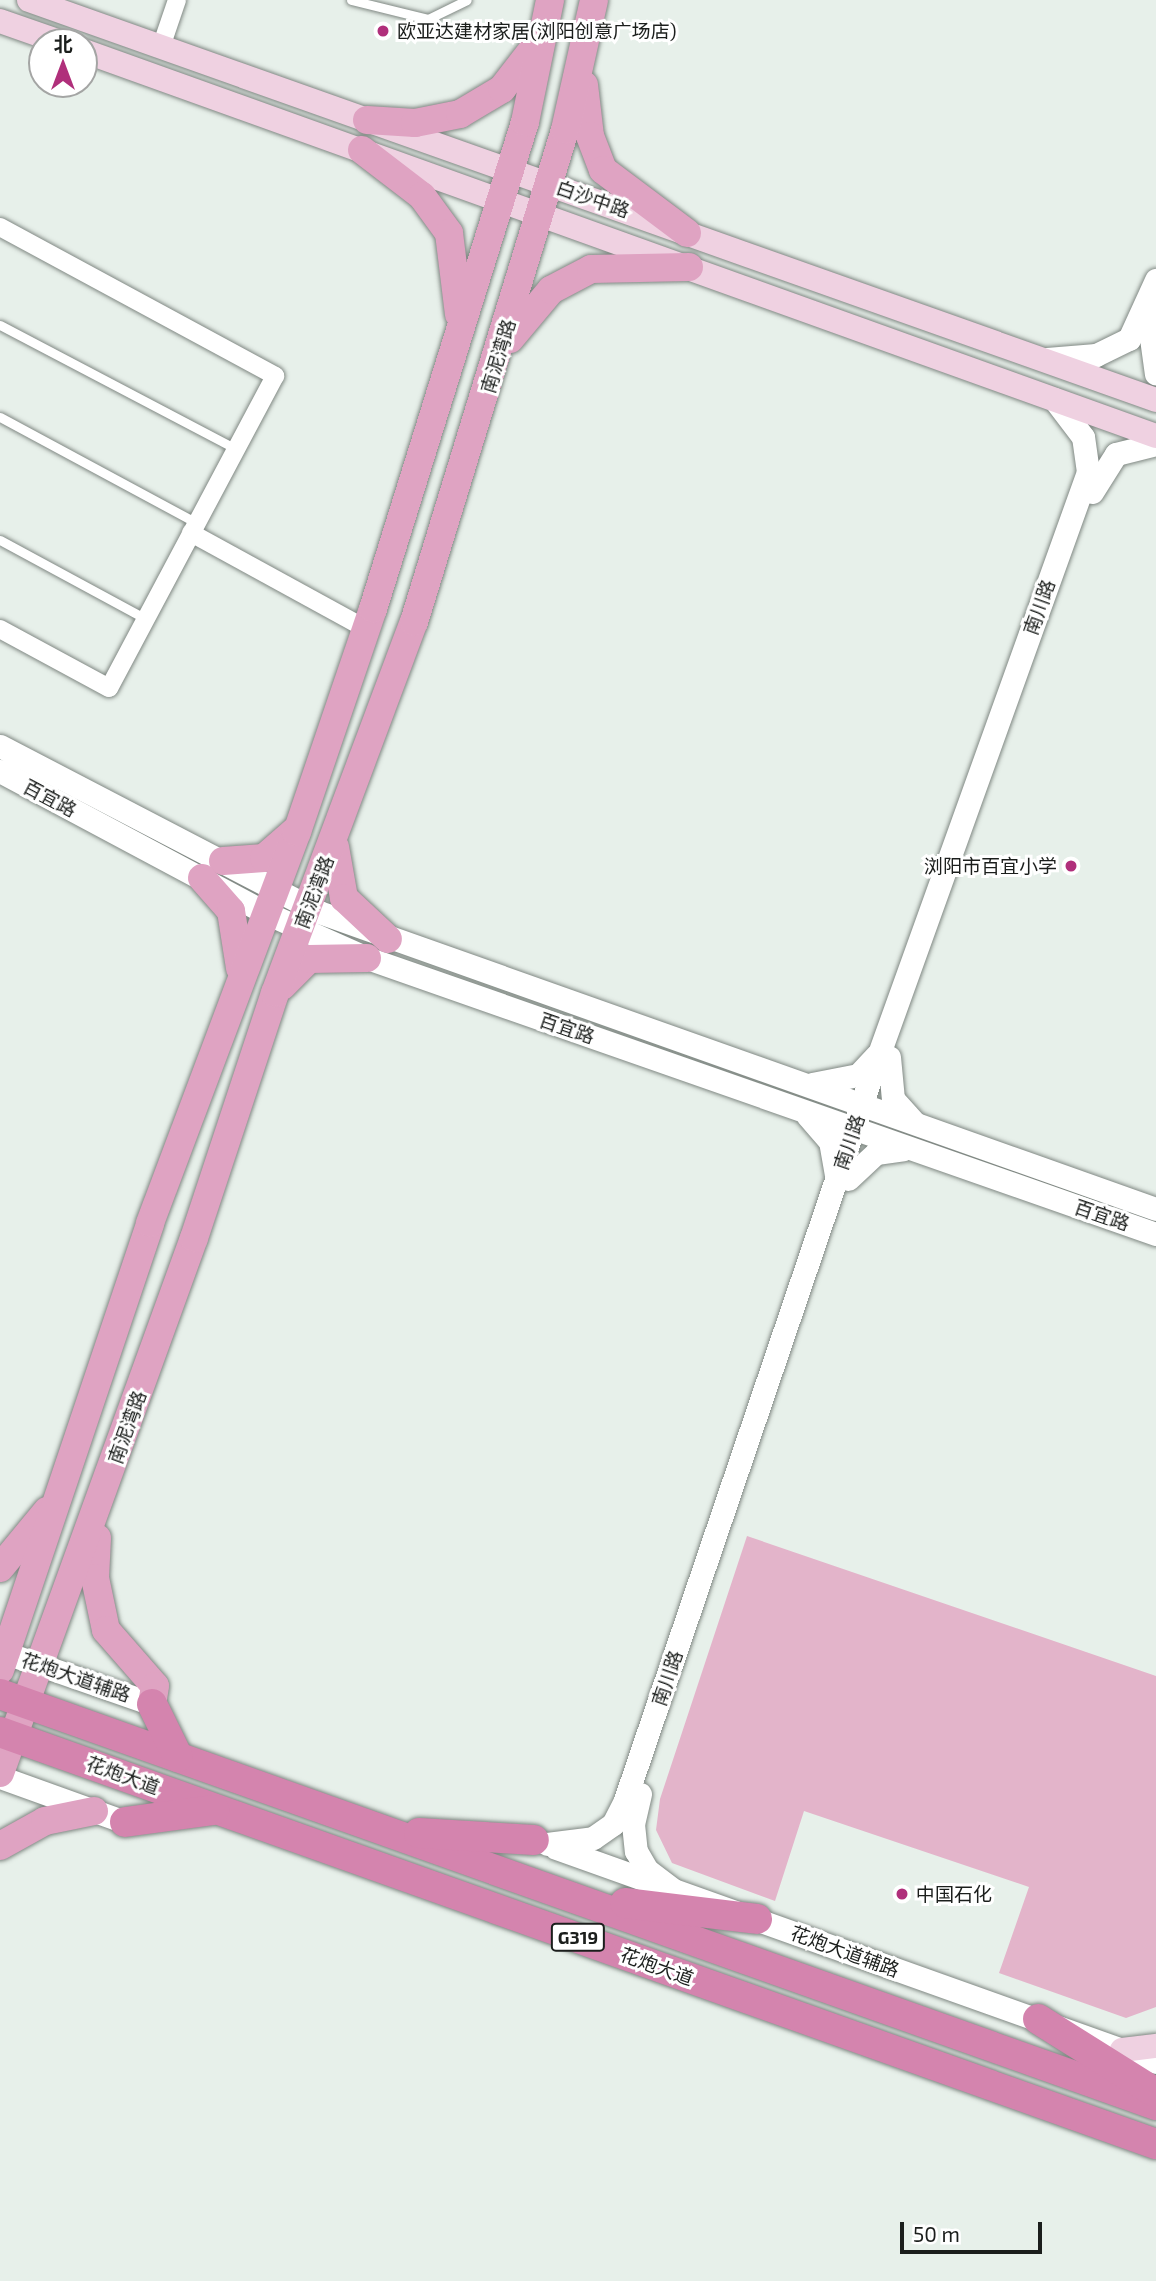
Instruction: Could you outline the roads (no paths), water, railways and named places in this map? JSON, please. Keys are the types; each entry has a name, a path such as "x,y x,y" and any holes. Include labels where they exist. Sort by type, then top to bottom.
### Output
{"highway":[{"name":"花炮大道","path":"0,1694 1156,2105"},
{"path":"152,1704 178,1757"},
{"name":"花炮大道","path":"8,1734 1156,2144"},
{"path":"125,1822 220,1810"},
{"path":"385,1831 540,1842"},
{"path":"569,1896 757,1919"},
{"path":"1038,2019 1156,2093"}],"main road":[{"name":"白沙中路","path":"29,0 1156,400"},
{"name":"南泥湾路","path":"2,1658 237,988 299,826 366,629 511,170 550,0"},
{"name":"南泥湾路","path":"0,1775 8,1734 28,1704 42,1666 273,1000 414,622 549,184 594,0"},
{"path":"0,21 28,31"},
{"path":"368,120 415,122 460,114 502,89 544,30"},
{"path":"585,39 585,115 603,170 687,233"},
{"name":"白沙中路","path":"98,56 1156,436"},
{"path":"362,150 422,196 449,233 458,277 458,343"},
{"path":"496,362 535,304 567,279 610,265 689,267"},
{"path":"237,988 236,925 212,870 264,858 299,826"},
{"path":"337,834 335,870 344,898 388,939"},
{"path":"273,1000 309,959 367,958"},
{"path":"0,1568 63,1485"},
{"path":"103,1494 97,1602 120,1652 155,1686 152,1704"},
{"path":"0,1846 46,1821 94,1811"},
{"path":"1122,2050 1156,2046"}],"street":[{"path":"161,47 177,0"},
{"path":"0,227 275,376 109,688 0,629"},
{"path":"1039,358 1076,359 1114,349 1138,327 1156,280"},
{"path":"1156,311 1150,331 1156,374"},
{"name":"南川路","path":"540,1842 593,1838 618,1816 1088,472 1083,438 1054,399"},
{"name":"南川路","path":"885,1054 1099,474 1116,454 1156,444"},
{"path":"194,528 366,629"},
{"name":"百宜路","path":"0,746 212,870 304,918 367,958 1156,1234"},
{"name":"百宜路","path":"0,771 212,870"},
{"name":"百宜路","path":"304,918 388,939 1156,1209"},
{"path":"800,1084 845,1081 885,1054 894,1100 919,1126"},
{"path":"798,1110 830,1141 841,1181 877,1153 911,1149"},
{"name":"南川路","path":"672,1889 647,1870 636,1851 636,1805 841,1181"},
{"name":"花炮大道辅路","path":"2,1658 42,1666 152,1704"},
{"path":"0,1775 125,1822"},
{"name":"花炮大道辅路","path":"540,1842 1156,2062"}],"lane":[{"path":"351,0 428,19 467,0"},
{"path":"0,325 236,449"},
{"path":"0,417 194,528"},
{"path":"0,540 146,619"}],"place":[{"name":"欧亚达建材家居(浏阳创意广场店)","path":"383,31"},
{"name":"浏阳市百宜小学","path":"1071,866"},
{"name":"中国石化","path":"902,1894"}]}
